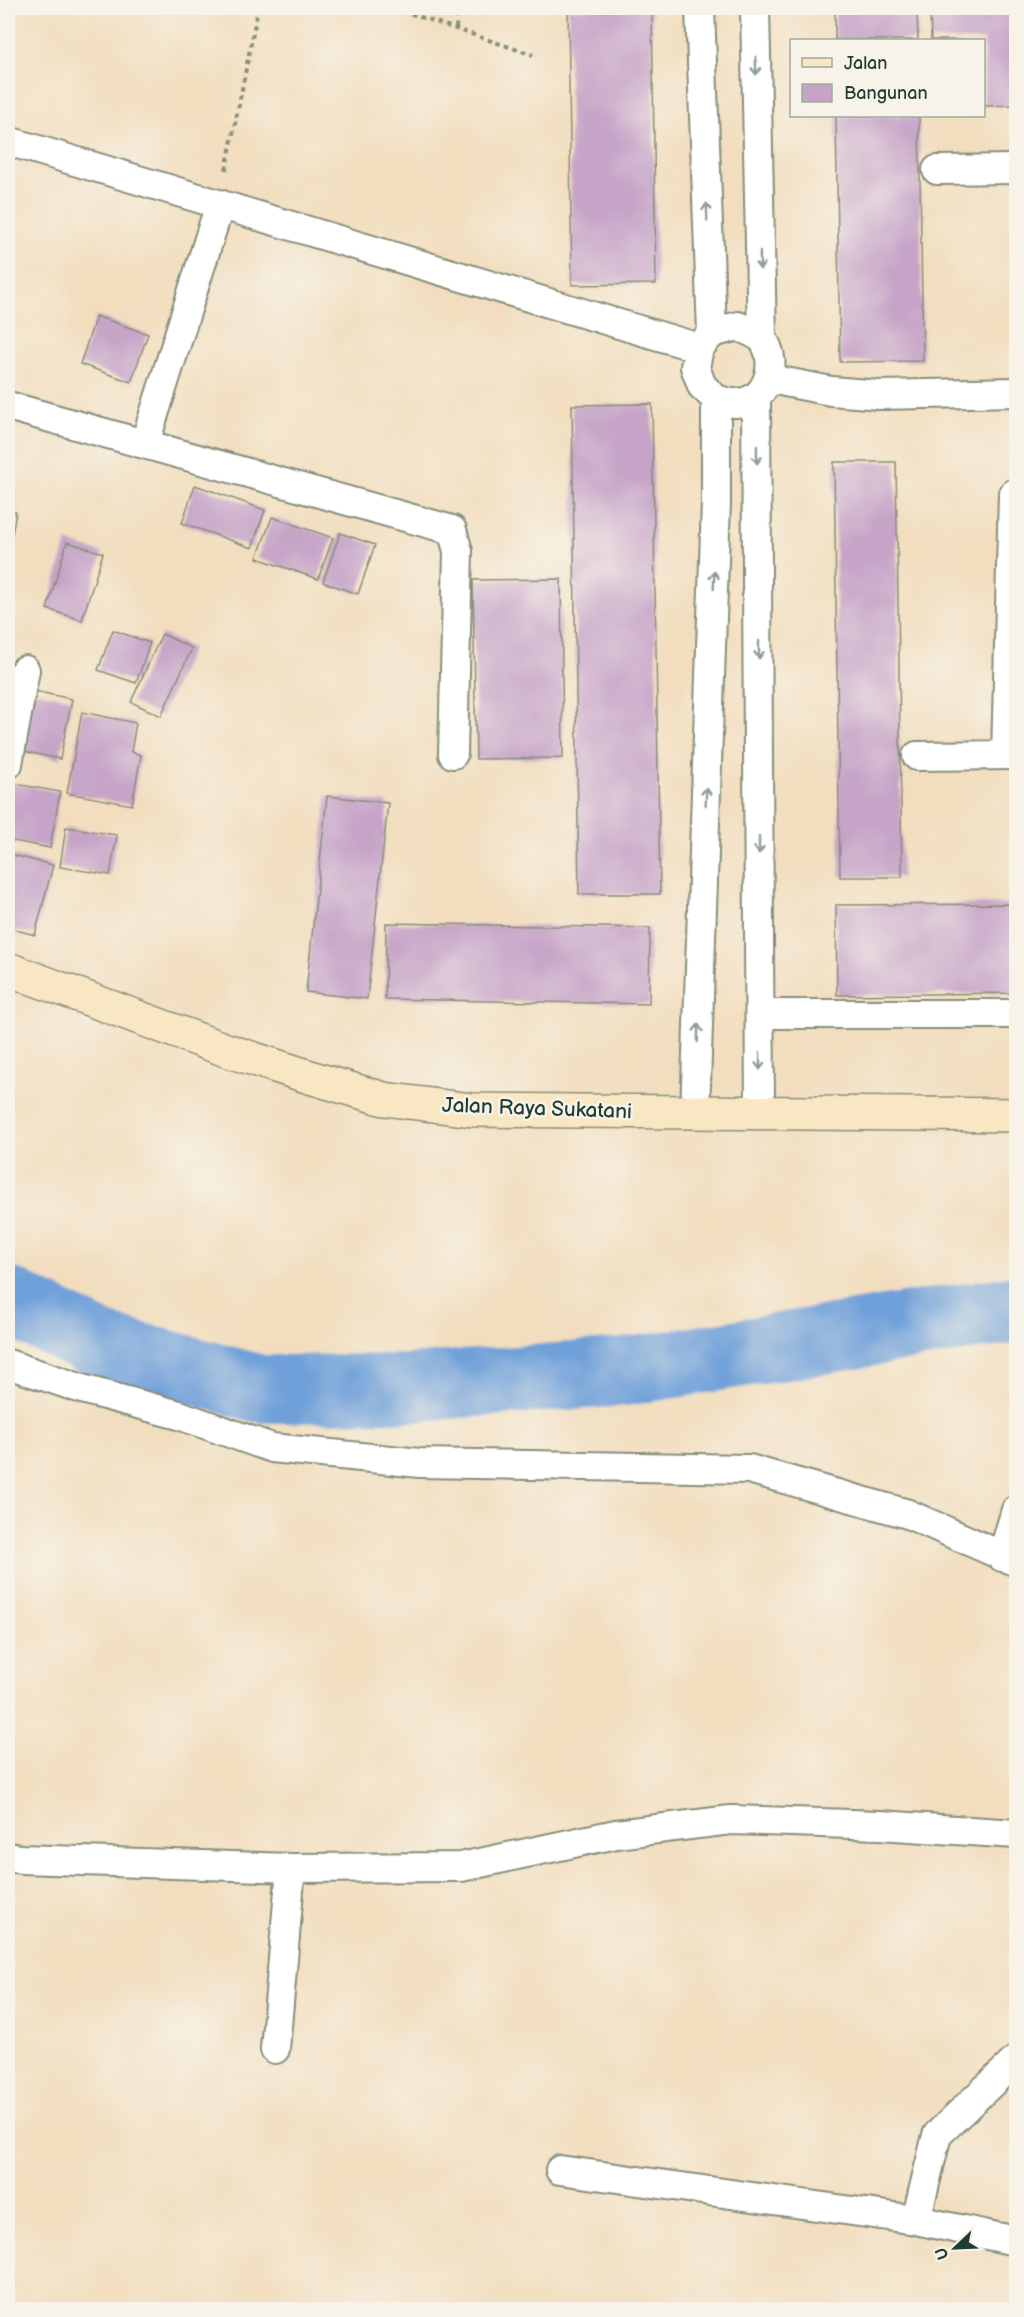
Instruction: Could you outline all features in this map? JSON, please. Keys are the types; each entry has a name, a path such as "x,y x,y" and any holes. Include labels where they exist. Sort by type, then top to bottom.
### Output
{"main road":[{"name":"Jalan Raya Sukatani","path":"8,969 226,1050 384,1099 472,1110 1017,1115"}],"street":[{"path":"699,8 706,341 695,367 702,386 716,399 736,404 763,388 880,394 1017,392"},
{"path":"755,8 762,338 771,358 763,388 760,1111"},
{"path":"8,141 219,204 706,341 738,326 762,338"},
{"path":"937,170 1017,169"},
{"path":"145,443 219,204"},
{"path":"695,1113 716,502 716,399"},
{"path":"8,406 452,530 458,551 453,754"},
{"path":"917,756 1012,755 1013,494"},
{"path":"8,764 25,670"},
{"path":"760,1014 1017,1014"},
{"path":"8,1364 82,1389 178,1415 272,1448 420,1463 749,1469 908,1514 1009,1559 1017,1510"},
{"path":"8,1857 291,1868 460,1866 616,1834 731,1820 880,1825 1017,1834"},
{"path":"276,2049 291,1868"},
{"path":"916,2220 937,2135 1017,2060"},
{"path":"560,2170 916,2220 1017,2241"}],"path":[{"path":"219,204 258,8"},
{"path":"394,8 533,55"},
{"path":"456,28 457,8"}],"building":[{"path":"568,8 652,8 656,284 572,285"},
{"path":"835,8 917,8 918,39 835,39"},
{"path":"930,8 1016,8 1016,105 985,106 985,39 931,39"},
{"path":"836,117 919,117 923,361 840,362"},
{"path":"96,316 148,334 131,382 80,364"},
{"path":"652,404 660,894 579,894 572,405"},
{"path":"834,462 896,462 902,877 840,877"},
{"path":"195,485 265,510 252,548 182,523"},
{"path":"8,510 16,512 10,546 8,546"},
{"path":"272,517 333,538 318,579 257,558"},
{"path":"340,533 375,545 358,594 323,582"},
{"path":"67,542 103,553 82,620 47,609"},
{"path":"561,579 563,758 476,759 473,580"},
{"path":"113,630 150,643 136,683 98,670"},
{"path":"162,634 192,648 161,716 131,702"},
{"path":"29,690 72,699 60,759 17,750"},
{"path":"82,712 136,723 131,752 141,755 132,805 67,793"},
{"path":"11,783 60,792 50,848 8,840 8,803"},
{"path":"327,796 388,803 367,999 306,992"},
{"path":"66,827 117,835 110,875 60,867"},
{"path":"8,854 53,865 35,935 8,928"},
{"path":"1016,904 1016,993 837,995 836,905"},
{"path":"386,923 650,928 649,1004 385,999"}],"waterway":[{"path":"8,1301 104,1347 261,1389 408,1388 624,1372 1016,1309"}]}
